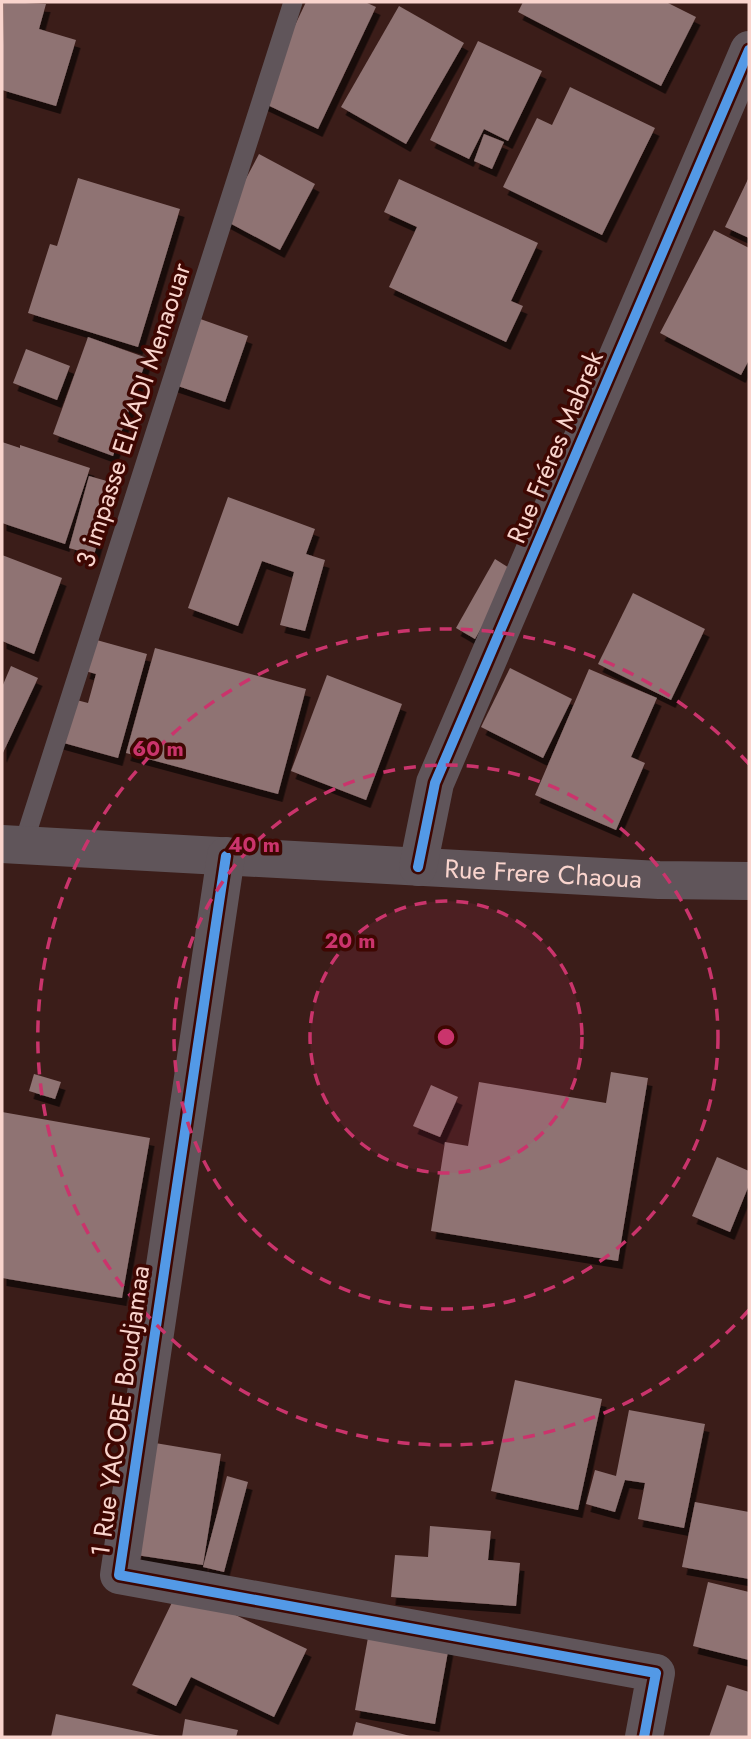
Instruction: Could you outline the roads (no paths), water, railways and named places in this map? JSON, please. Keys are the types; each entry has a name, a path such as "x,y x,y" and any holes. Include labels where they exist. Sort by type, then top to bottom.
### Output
{"street":[{"name":"Rue Fréres Mabrek","path":"418,867 435,783 749,50"},
{"name":"Rue Frere Chaoua","path":"12,844 659,880 749,881"},
{"name":"1 Rue YACOBE Boudjamaa","path":"226,856 119,1575 656,1673 644,1737"}],"lane":[{"name":"3 impasse ELKADI Menaouar","path":"12,844 293,2"}]}
